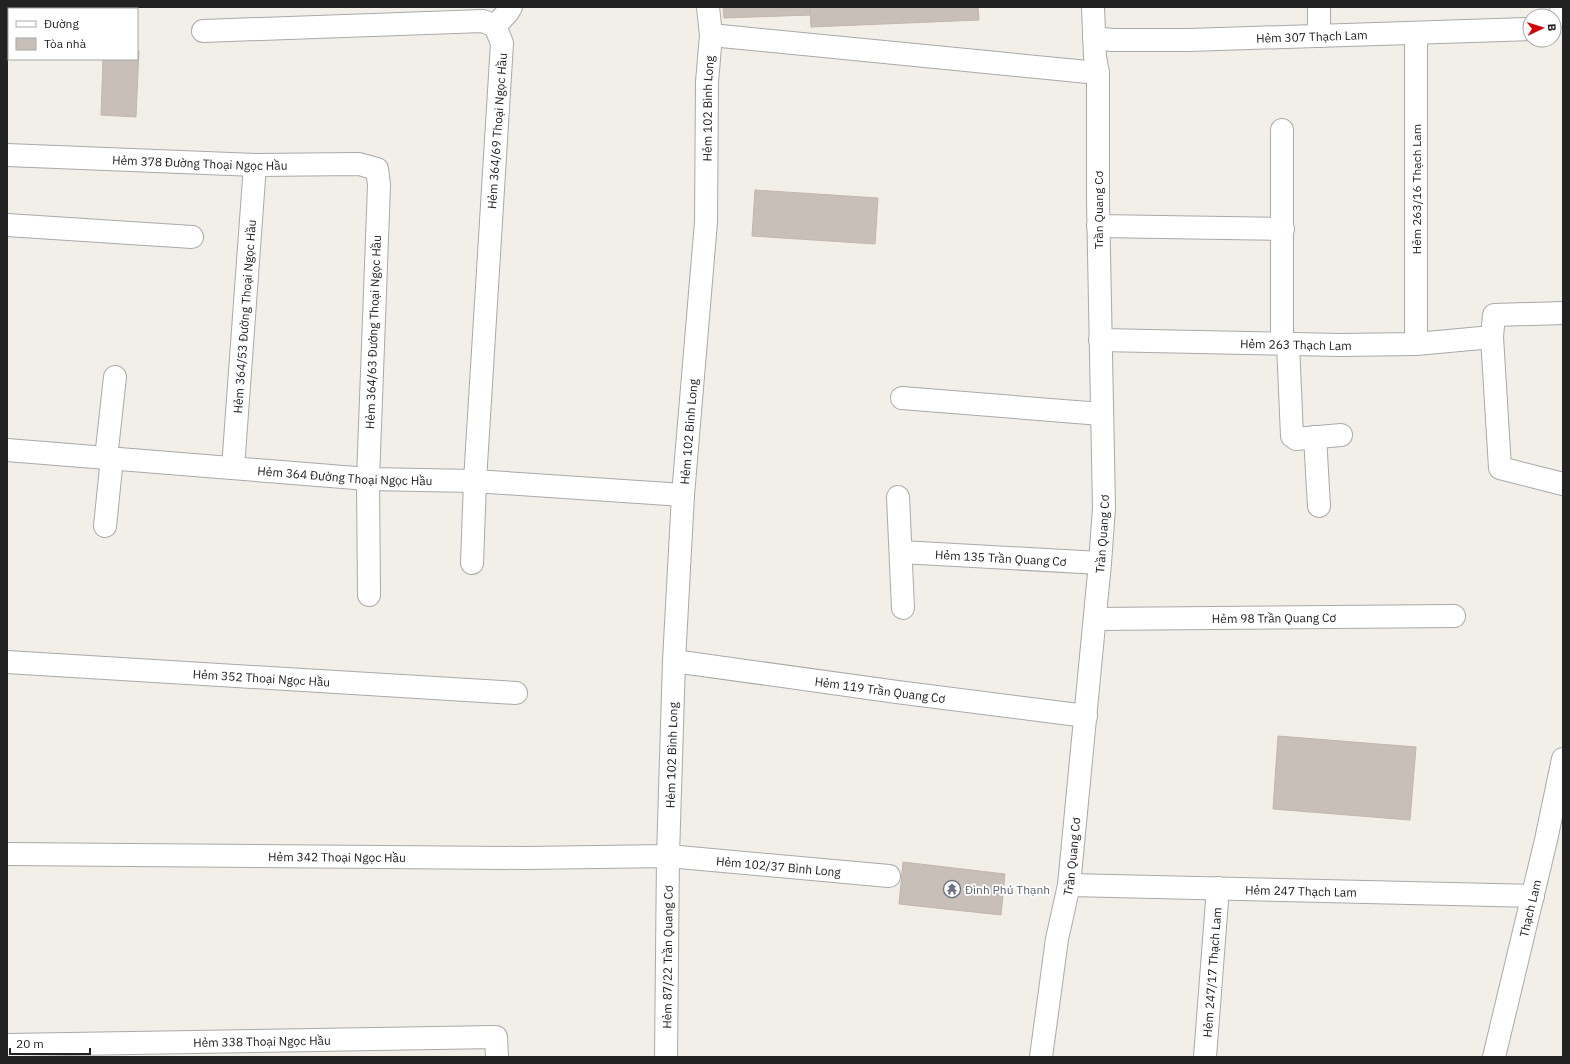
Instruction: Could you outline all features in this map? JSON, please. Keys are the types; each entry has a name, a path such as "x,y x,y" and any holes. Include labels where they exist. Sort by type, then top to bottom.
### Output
{"street":[{"path":"203,31 483,21 495,26 511,7"},
{"name":"Hẻm 102 Bình Long","path":"668,856 674,661 682,495 706,222 707,82 711,35 708,7"},
{"name":"Trần Quang Cơ","path":"1041,1057 1057,939 1069,886 1095,620 1104,508 1098,226 1098,73 1095,57 1093,7"},
{"path":"1319,7 1319,36"},
{"path":"1561,7 1563,16"},
{"name":"Hẻm 364/69 Thoại Ngọc Hầu","path":"472,563 475,481 502,43 495,26"},
{"name":"Hẻm 307 Thạch Lam","path":"1094,38 1112,40 1189,40 1522,30"},
{"name":"Hẻm 263/16 Thạch Lam","path":"1416,33 1416,344"},
{"path":"711,35 1098,73"},
{"path":"1282,130 1285,344 1292,436 1296,439 1341,435"},
{"name":"Hẻm 378 Đường Thoại Ngọc Hầu","path":"7,155 255,165 359,164 377,169 379,185"},
{"name":"Hẻm 364/53 Đường Thoại Ngọc Hầu","path":"233,468 255,165"},
{"name":"Hẻm 364/63 Đường Thoại Ngọc Hầu","path":"369,595 368,479 379,185"},
{"path":"7,226 192,237"},
{"path":"1098,226 1283,230"},
{"path":"1563,313 1494,315 1492,337 1500,468 1563,484"},
{"name":"Hẻm 263 Thạch Lam","path":"1100,340 1285,344 1416,344 1492,337"},
{"path":"105,526 115,377"},
{"path":"902,398 1101,414"},
{"path":"1315,437 1319,506"},
{"name":"Hẻm 364 Đường Thoại Ngọc Hầu","path":"7,450 368,479 475,481 682,495"},
{"path":"898,497 903,608"},
{"name":"Hẻm 135 Trần Quang Cơ","path":"900,552 1100,563"},
{"name":"Hẻm 98 Trần Quang Cơ","path":"1095,620 1454,616"},
{"name":"Hẻm 119 Trần Quang Cơ","path":"674,661 897,692 1086,716"},
{"name":"Hẻm 352 Thoại Ngọc Hầu","path":"7,662 516,693"},
{"name":"Thạch Lam","path":"1494,1057 1533,896 1555,842 1563,759"},
{"name":"Hẻm 342 Thoại Ngọc Hầu","path":"7,854 525,858 668,856"},
{"name":"Hẻm 102/37 Bình Long","path":"668,856 889,876"},
{"name":"Hẻm 87/22 Trần Quang Cơ","path":"666,1057 668,856"},
{"name":"Hẻm 247 Thạch Lam","path":"1069,886 1218,888 1533,896"},
{"name":"Hẻm 247/17 Thạch Lam","path":"1205,1057 1218,888"},
{"name":"Hẻm 338 Thoại Ngọc Hầu","path":"7,1045 496,1037 496,1057"}],"building":[{"path":"723,7 810,7 811,15 724,18"},
{"path":"810,7 978,7 979,20 811,27"},
{"path":"139,51 136,117 101,115 103,60 138,60"},
{"path":"755,190 878,198 875,244 752,236"},
{"path":"1278,736 1416,747 1410,820 1273,809"},
{"name":"Đình Phú Thạnh","path":"903,862 1005,874 1001,915 899,904"}],"place":[{"name":"Đình Phú Thạnh","path":"952,889"}]}
